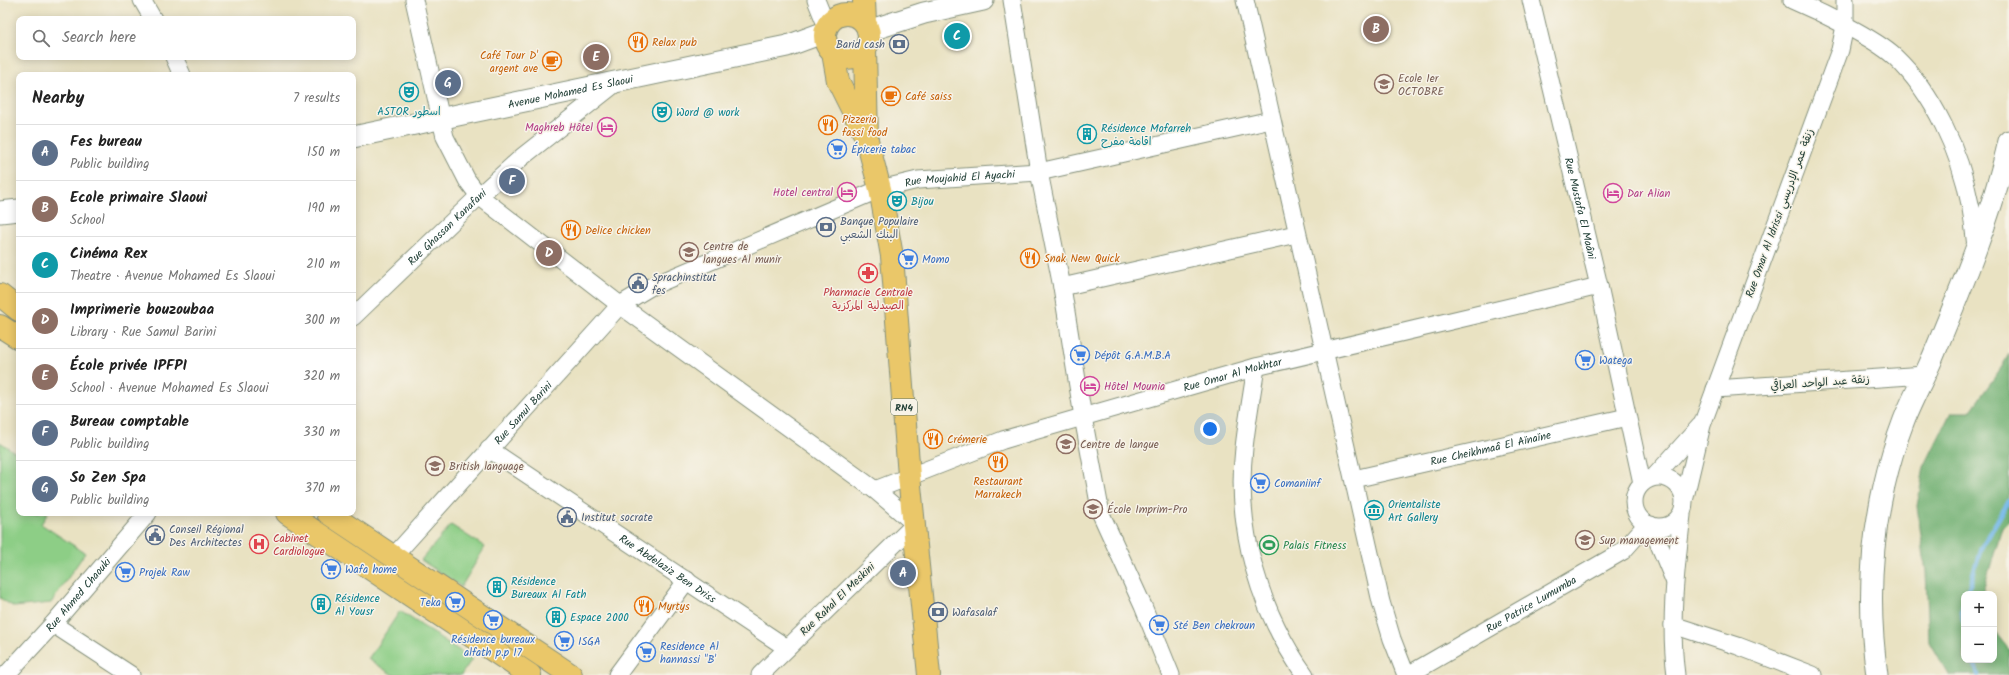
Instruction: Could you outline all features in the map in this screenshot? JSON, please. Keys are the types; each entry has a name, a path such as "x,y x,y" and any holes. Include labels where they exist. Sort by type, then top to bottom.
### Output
{"main road":[{"path":"830,35 847,0"},
{"name":"RN4","path":"864,0 866,34 867,140"},
{"path":"843,14 851,14 859,18 866,34 859,54 848,58 840,57 830,35 843,14"},
{"name":"RN4","path":"830,35 838,81 867,140 880,189 892,256 909,476 929,675"},
{"path":"0,295 16,308"},
{"path":"0,326 16,336"},
{"path":"292,516 530,675"},
{"path":"332,516 571,675"}],"street":[{"path":"144,0 152,16"},
{"path":"414,0 445,137 467,180 478,196 620,305 875,490 915,524"},
{"path":"816,0 830,35"},
{"path":"907,0 924,13"},
{"path":"866,34 924,13 983,0"},
{"path":"1012,0 1039,172 1062,287 1083,417 1101,514 1172,675"},
{"path":"1244,0 1296,234 1354,479 1381,602 1392,639 1407,675"},
{"name":"Rue Mustafa El Maâni","path":"1531,0 1599,286 1627,417 1648,480"},
{"path":"1792,0 1846,26 1894,57 1912,76 1932,105 1958,162 1970,203 1976,246"},
{"name":"Rue Omar Al Idrissi زنقة عمر الإدريسي","path":"1685,497 1702,425 1840,50 1846,26 1845,0"},
{"name":"Avenue Mohamed Es Slaoui","path":"356,136 788,46 830,35"},
{"path":"175,60 181,72"},
{"name":"Rue Ghassan Kanafani","path":"356,314 478,196 522,157 620,80"},
{"name":"Rue Moujahid El Ayachi","path":"620,305 650,287 880,189 918,180 1039,172 1271,120"},
{"path":"1877,675 1870,610 1876,530 1884,486 1900,432 1925,375 1976,246 1997,185 2009,141"},
{"path":"1062,287 1296,234"},
{"name":"Rue Omar Al Mokhtar","path":"875,490 1003,440 1256,367 1599,286"},
{"name":"Rue Samul Barini","path":"393,557 620,305"},
{"path":"1256,367 1244,449 1243,498 1246,528 1262,597 1279,634 1305,675"},
{"name":"زنقة عبد الواحد العراقي","path":"1715,389 1925,375"},
{"name":"Rue Cheikhmaâ El Aïnaïne","path":"1354,479 1627,417"},
{"name":"Rue Omar Al Idrissi زنقة عمر الإدريسي","path":"1648,480 1702,425"},
{"name":"Rue Abdelaziz Ben Driss","path":"489,449 787,648"},
{"path":"1676,675 1673,625 1674,582 1685,497 1678,485 1673,480 1661,476 1648,480 1635,493 1634,505 1638,516 1649,525 1656,527 1668,526 1682,515"},
{"name":"Rue Ahmed Chaouki","path":"6,675 53,624 145,516"},
{"name":"Rue Rahal El Meskini","path":"760,675 915,524"},
{"path":"1649,525 1674,582"},
{"name":"Rue Patrice Lumumba","path":"1407,675 1623,551 1649,525"},
{"path":"617,675 687,580"},
{"path":"53,624 131,675"},
{"path":"1673,625 1738,646 1813,675"}],"green space":[{"path":"2009,354 2009,521 2002,528 1983,591 1961,591 1961,663 1997,663 1997,633 2009,649 2009,675 1948,675 1929,642 1926,572 1917,506 1924,467 1951,412 1970,412"},
{"path":"0,442 16,453 16,516 46,516 41,524 85,553 51,603 14,607 0,598"},
{"path":"451,525 485,547 461,587 421,560"},
{"path":"400,611 472,659 461,675 393,675 368,659"}],"waterway":[{"path":"1968,591 1981,548 2009,501"},
{"path":"1975,663 1978,675"}],"place":[{"name":"Ecole primaire Slaoui","path":"1376,29"},
{"name":"Cinéma Rex","path":"957,36"},
{"name":"Relax pub","path":"638,42"},
{"name":"Barid cash","path":"899,44"},
{"name":"École privée IPFPI","path":"596,57"},
{"name":"Café Tour D' argent ave","path":"552,61"},
{"name":"So Zen Spa","path":"448,83"},
{"name":"Ecole 1er OCTOBRE","path":"1384,84"},
{"name":"ASTOR اسطور","path":"409,92"},
{"name":"Café saiss","path":"891,96"},
{"name":"Word @ work","path":"662,112"},
{"name":"Pizzeria fassi food","path":"828,125"},
{"name":"Maghreb Hôtel","path":"607,127"},
{"name":"Résidence Mofarreh اقامة مفرح","path":"1087,134"},
{"name":"Épicerie tabac","path":"837,149"},
{"name":"Bureau comptable","path":"512,181"},
{"name":"Hotel central","path":"847,192"},
{"name":"Dar Alian","path":"1613,193"},
{"name":"Bijou","path":"897,201"},
{"name":"Banque Populaire البنك الشعبي","path":"826,227"},
{"name":"Delice chicken","path":"571,230"},
{"name":"Centre de langues Al munir","path":"689,252"},
{"name":"Imprimerie bouzoubaa","path":"549,253"},
{"name":"Snak New Quick","path":"1030,258"},
{"name":"Momo","path":"908,259"},
{"name":"Pharmacie Centrale الصيدلية المركزية","path":"868,273"},
{"name":"Sprachinstitut fes","path":"638,283"},
{"name":"Dépôt G.A.M.B.A","path":"1080,355"},
{"name":"Watega","path":"1585,360"},
{"name":"Hôtel Mounia","path":"1090,386"},
{"name":"Crémerie","path":"933,439"},
{"name":"Centre de langue","path":"1066,444"},
{"name":"Restaurant Marrakech","path":"998,462"},
{"name":"British language","path":"435,466"},
{"name":"Comaniinf","path":"1260,483"},
{"name":"École Imprim-Pro","path":"1093,509"},
{"name":"Orientaliste Art Gallery","path":"1374,510"},
{"name":"Institut socrate","path":"567,517"},
{"name":"Conseil Régional Des Architectes","path":"155,535"},
{"name":"Sup management","path":"1585,540"},
{"name":"Cabinet Cardiologue","path":"259,544"},
{"name":"Palais Fitness","path":"1269,545"},
{"name":"Wafa home","path":"331,569"},
{"name":"Projek Raw","path":"125,572"},
{"name":"Fes bureau","path":"903,573"},
{"name":"Résidence Bureaux Al Fath","path":"497,587"},
{"name":"Teka","path":"455,602"},
{"name":"Résidence Al Yousr","path":"321,604"},
{"name":"Myrtys","path":"644,606"},
{"name":"Wafasalaf","path":"938,612"},
{"name":"Espace 2000","path":"556,617"},
{"name":"Résidence bureaux alfath p.p 17","path":"493,620"},
{"name":"Sté Ben chekroun","path":"1159,625"},
{"name":"ISGA","path":"564,641"},
{"name":"Residence Al hannassi ''B'","path":"646,652"}]}
